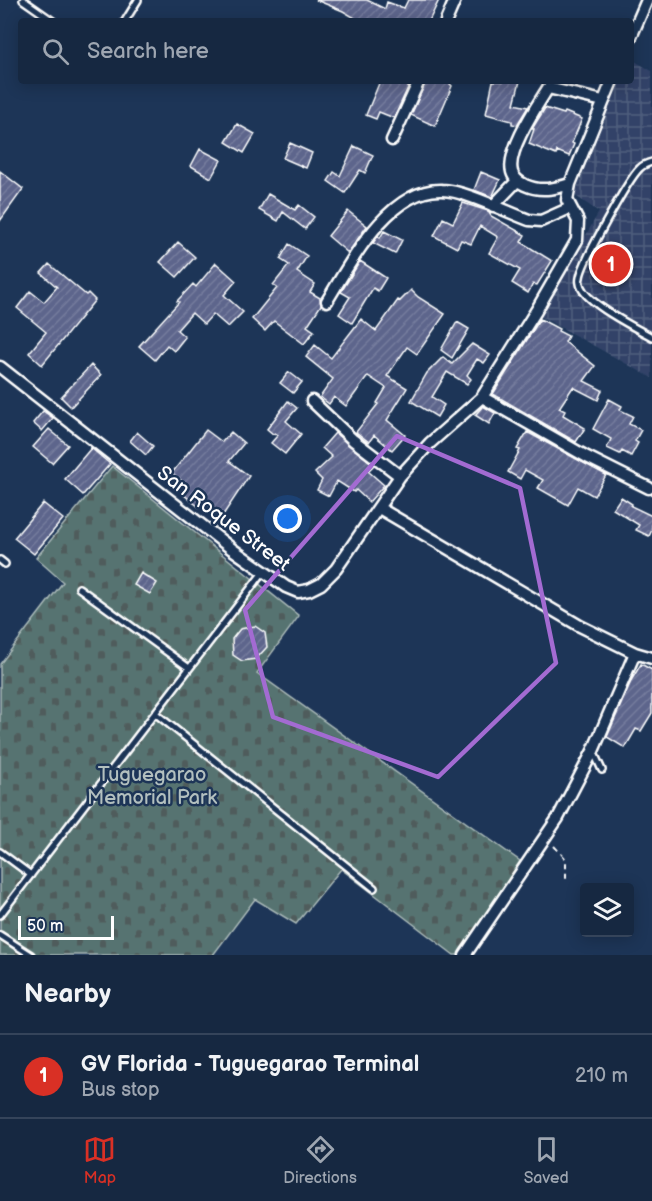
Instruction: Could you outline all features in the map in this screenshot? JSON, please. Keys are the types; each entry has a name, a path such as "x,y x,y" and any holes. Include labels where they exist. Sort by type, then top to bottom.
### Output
{"street":[{"path":"447,18 455,0"},
{"path":"634,30 647,0"},
{"path":"392,140 418,84"},
{"path":"603,101 549,85 525,128 511,162 512,173 517,181 528,186 552,190 570,184 611,84"},
{"path":"493,206 517,181"},
{"name":"San Roque Street","path":"0,367 213,534 286,587 298,592 309,590 321,584 336,569 400,476 430,443 482,397 537,311 577,240 578,221 567,200 570,184"},
{"path":"327,301 376,228 408,199 424,192 443,190 529,220 541,221 570,208"},
{"path":"482,397 587,457 649,488"},
{"path":"312,401 353,440 400,476"},
{"path":"379,508 580,626 635,653 652,658"},
{"path":"465,955 546,838 593,751 635,653"}],"lane":[{"path":"23,0 50,18"},
{"path":"127,18 138,0"},
{"path":"652,162 640,169 630,181 596,240 580,277 580,285 584,293 594,302 652,337"},
{"path":"0,915 264,571"},
{"path":"79,588 189,668"},
{"path":"155,713 374,888"},
{"path":"593,751 602,770"},
{"path":"0,852 31,874"},
{"path":"0,935 31,955"}],"path":[{"path":"546,838 566,859 566,882"}],"highlighted area":[{"path":"397,436 520,488 556,663 438,777 273,717 245,610"}],"shaded area":[{"path":"634,61 652,71 652,378 540,316 599,212 574,195 619,84 634,84"}],"green space":[{"name":"Tuguegarao Memorial Park","path":"112,466 299,616 257,673 520,861 461,955 454,955 341,869 296,924 255,899 213,955 0,955 0,664 63,582 36,558"}],"building":[{"path":"316,0 367,0 385,9 387,2 404,8 408,0 439,0 430,18 355,18"},
{"path":"379,84 410,84 394,118 379,112 376,119 366,115"},
{"path":"425,84 450,84 452,86 435,126 411,115"},
{"path":"492,84 519,84 514,104 528,107 517,125 512,124 512,121 486,114"},
{"path":"545,108 564,114 565,112 582,119 569,156 557,151 556,155 529,144 534,129 532,129"},
{"path":"237,124 255,134 244,153 226,142"},
{"path":"290,143 312,153 306,168 283,158"},
{"path":"354,146 373,155 365,173 360,170 345,193 328,181 334,172 340,176"},
{"path":"200,149 221,160 211,178 191,166"},
{"path":"0,171 23,189 0,221"},
{"path":"481,172 500,180 492,197 474,190"},
{"path":"268,194 295,210 299,205 314,217 305,229 283,212 278,221 259,210"},
{"path":"463,203 488,211 491,216 525,235 521,242 552,261 537,285 533,284 528,293 512,283 520,270 489,253 498,237 480,226 471,244 461,240 457,248 434,236 443,218 453,223"},
{"path":"348,211 367,226 348,253 328,236"},
{"path":"384,231 402,240 395,254 373,243"},
{"path":"178,242 195,257 177,277 160,262"},
{"path":"289,244 307,256 297,272 315,284 310,292 320,298 321,305 307,326 314,331 304,344 274,321 265,331 252,319 277,288 273,285 289,265 280,259"},
{"path":"360,261 386,278 378,291 373,288 352,323 339,314 350,297 341,292"},
{"path":"216,263 236,281 224,295 243,312 228,327 213,314 204,324 192,313 177,330 185,337 174,351 167,345 155,360 139,346 179,302 177,301 193,284 196,287"},
{"path":"49,264 95,300 42,365 29,353 46,332 17,308 30,291 44,302 57,287 41,273"},
{"path":"411,290 445,314 417,354 407,347 387,376 407,388 387,420 405,435 392,450 374,435 369,442 356,432 378,404 386,388 368,376 346,406 334,397 329,404 320,397 333,379 306,357 315,345 331,358 361,319 376,331 398,300 400,301"},
{"path":"540,319 568,336 565,342 595,366 584,381 602,390 598,400 573,387 559,408 565,411 563,415 585,428 576,442 493,394"},
{"path":"457,322 469,329 452,358 441,350"},
{"path":"472,344 490,355 484,363 477,359 467,375 471,379 467,384 447,372 432,397 444,405 437,417 411,401 427,373 443,357 452,364"},
{"path":"91,365 101,375 71,407 61,397"},
{"path":"289,372 302,382 293,393 280,383"},
{"path":"609,399 622,406 620,410 633,416 629,424 641,430 635,441 638,443 631,456 622,451 620,454 607,448 611,439 593,429"},
{"path":"288,401 297,408 286,421 301,434 285,454 271,443 278,435 267,429"},
{"path":"483,406 495,413 489,424 475,415"},
{"path":"43,411 53,418 42,431 33,423"},
{"path":"49,429 68,445 52,463 33,447"},
{"path":"206,430 222,442 231,432 244,443 229,461 249,476 223,515 203,502 199,507 183,494 188,486 172,473"},
{"path":"137,432 153,446 146,455 130,441"},
{"path":"527,432 606,475 594,496 578,487 568,505 538,488 543,480 525,470 520,479 508,472"},
{"path":"335,433 374,465 368,471 384,485 369,502 356,490 354,492 337,481 329,496 317,490 322,480 315,473 332,457 322,448"},
{"path":"91,448 110,464 83,495 65,479"},
{"path":"621,497 632,504 631,506 652,516 652,530 649,536 636,530 639,525 613,509"},
{"path":"43,503 63,519 34,554 14,538"},
{"path":"141,573 157,583 150,594 134,585"},
{"path":"255,626 265,633 267,647 256,659 242,661 233,655 232,639 240,629"},
{"path":"641,664 652,670 652,713 641,731 636,729 625,748 607,737 632,679"}],"place":[{"name":"GV Florida - Tuguegarao Terminal","path":"611,264"}]}
